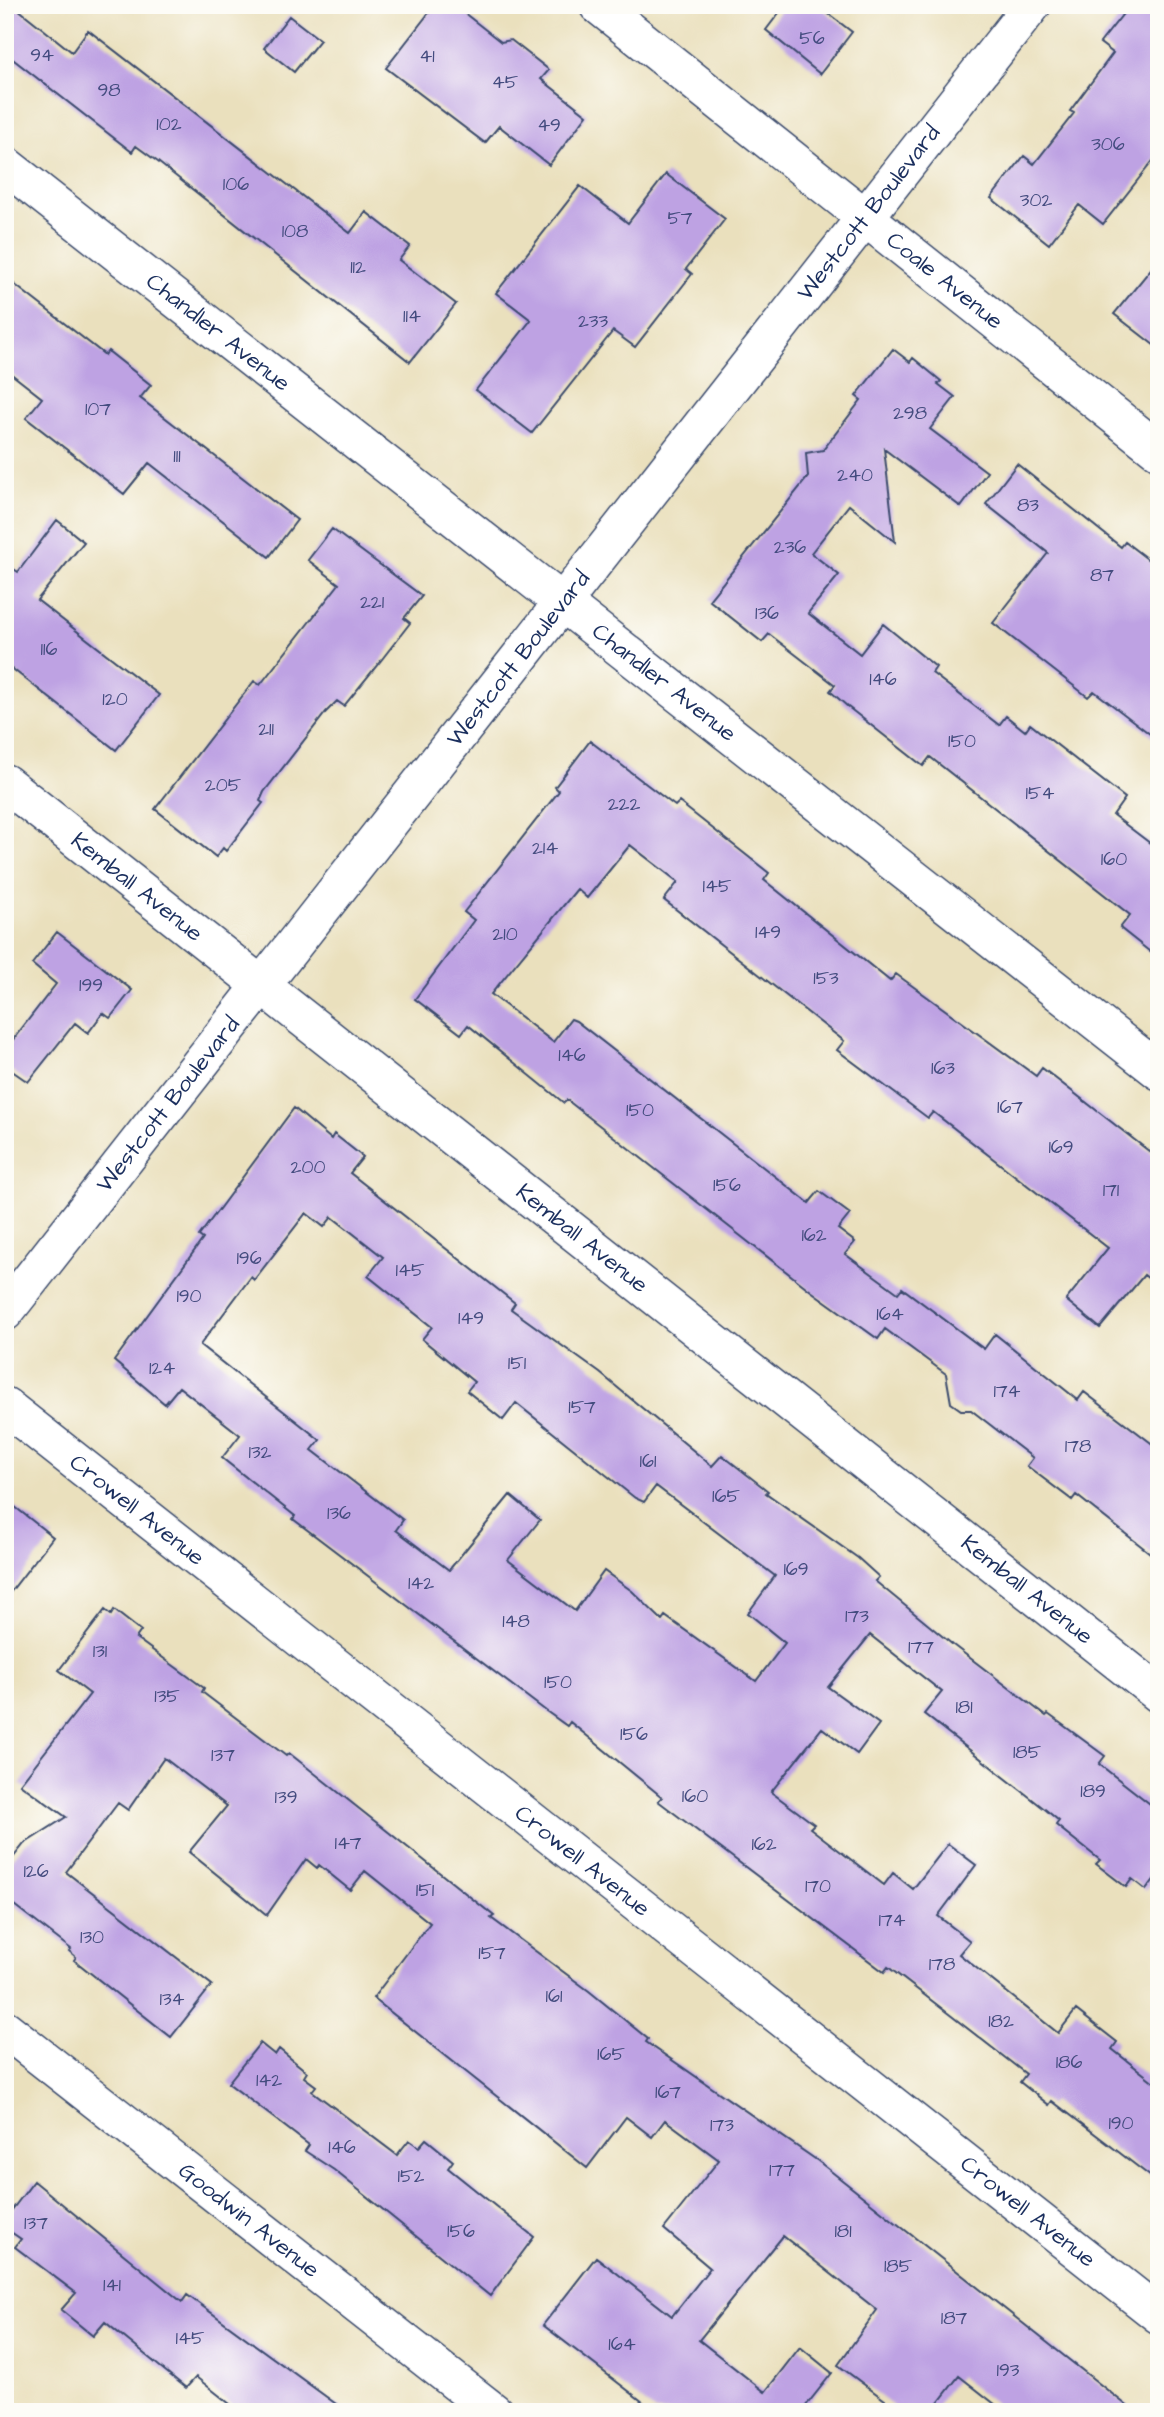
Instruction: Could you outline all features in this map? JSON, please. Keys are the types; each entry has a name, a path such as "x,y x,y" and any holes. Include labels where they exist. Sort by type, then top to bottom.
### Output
{"street":[{"name":"Coale Avenue","path":"598,5 1159,451"},
{"name":"Westcott Boulevard","path":"5,1312 1032,5"},
{"name":"Chandler Avenue","path":"5,165 1159,1071"},
{"name":"Kemball Avenue","path":"5,783 1159,1694"},
{"name":"Crowell Avenue","path":"5,1406 1159,2315"},
{"name":"Goodwin Avenue","path":"5,2029 494,2412"}],"building":[{"path":"5,5 13,5 72,52 88,30 350,233 366,212 410,246 399,260 456,304 410,362 158,162 136,146 132,152 5,53"},
{"path":"435,5 454,5 501,42 511,40 549,70 541,79 587,115 549,165 499,126 485,143 386,68"},
{"path":"785,5 817,5 852,32 820,74 766,30"},
{"path":"1130,5 1159,5 1159,153 1103,224 1079,205 1049,244 991,198 1024,156 1034,164 1074,113 1070,111 1113,53 1100,43"},
{"path":"289,16 320,40 294,72 264,48"},
{"path":"666,174 725,219 686,269 692,274 635,347 613,331 532,433 476,390 531,320 496,293 580,186 628,223"},
{"path":"1159,259 1159,349 1114,314"},
{"path":"5,277 105,355 108,351 151,385 140,398 297,520 269,557 149,463 124,494 26,418 42,398 5,369"},
{"path":"893,349 910,362 913,358 941,381 938,384 955,397 930,429 987,472 961,507 884,449 895,542 849,505 811,553 839,575 808,613 860,654 883,624 936,667 932,673 999,725 1006,716 1025,731 1030,724 1125,798 1113,815 1159,850 1159,959 1120,928 1130,915 930,757 923,766 830,691 835,685 769,634 762,642 709,600 808,477 806,453 823,450 861,400 856,396"},
{"path":"1017,464 1121,547 1125,542 1159,568 1159,741 1094,691 1088,697 993,623 1048,553 986,504"},
{"path":"57,520 84,542 37,600 159,695 116,750 5,663 5,563 18,572"},
{"path":"332,529 422,596 404,618 410,623 379,663 344,706 337,701 326,712 264,792 260,801 263,803 226,851 223,848 216,857 155,809 254,681 260,685 339,584 308,560"},
{"path":"590,741 675,806 679,802 769,873 764,880 890,981 896,974 1036,1076 1042,1068 1159,1159 1159,1287 1144,1275 1100,1328 1066,1300 1108,1248 933,1112 928,1118 837,1050 844,1041 664,900 678,882 630,845 587,898 577,889 491,994 553,1042 571,1019 576,1021 809,1203 819,1191 850,1214 838,1229 855,1242 845,1254 898,1293 902,1288 984,1349 995,1334 1078,1400 1084,1392 1159,1449 1159,1560 1076,1495 1072,1500 1027,1466 1033,1458 971,1410 961,1410 951,1403 946,1374 885,1329 878,1339 811,1291 567,1100 564,1103 468,1025 461,1034 415,999 474,920 464,912 559,791 555,787"},
{"path":"57,932 132,990 110,1018 103,1013 88,1033 75,1023 28,1082 5,1066 5,1050 56,984 32,964"},
{"path":"294,1108 331,1139 334,1134 363,1157 350,1173 515,1303 511,1309 600,1373 712,1466 722,1455 768,1491 766,1493 858,1558 879,1577 875,1581 953,1645 1046,1716 1048,1714 1105,1756 1099,1764 1159,1811 1159,1873 1146,1890 1132,1879 1126,1887 1096,1864 1100,1860 1056,1825 1059,1821 924,1714 942,1692 870,1635 828,1687 879,1724 857,1754 822,1728 771,1792 814,1824 810,1828 884,1885 893,1873 913,1889 948,1844 976,1865 938,1916 970,1941 959,1954 1058,2033 1076,2010 1117,2042 1112,2049 1159,2086 1159,2183 1052,2101 1049,2105 1020,2082 1026,2074 888,1967 884,1972 658,1801 662,1797 570,1722 567,1726 546,1711 293,1519 295,1516 222,1458 240,1435 179,1387 165,1404 114,1361 203,1239 199,1236","holes":["306,1213 324,1227 332,1217 383,1257 368,1276 432,1327 422,1339 474,1382 467,1391 503,1420 516,1403 635,1498 644,1502 656,1486 775,1576 748,1613 785,1643 756,1681 665,1616 662,1620 632,1591 604,1571 575,1611 508,1560 540,1520 510,1495 449,1570 396,1530 403,1520 312,1450 320,1440 200,1345 251,1277 254,1280"]},
{"path":"5,1499 53,1537 5,1599"},
{"path":"105,1610 111,1615 114,1610 141,1631 136,1638 204,1688 202,1692 286,1756 289,1753 494,1916 491,1918 589,1991 648,2039 646,2042 818,2161 1135,2412 1005,2412 959,2376 931,2412 901,2412 838,2365 877,2310 783,2236 699,2340 765,2392 800,2347 832,2373 801,2412 656,2412 543,2325 596,2257 672,2316 710,2268 664,2229 719,2160 665,2120 652,2137 626,2117 587,2168 373,1998 430,1923 365,1871 350,1890 319,1865 317,1868 306,1859 267,1915 189,1852 227,1806 164,1758 128,1810 118,1803 66,1872 212,1985 171,2037 74,1960 76,1957 69,1951 71,1949 5,1898 5,1868 24,1844 66,1817 20,1784 90,1694 59,1670"},
{"path":"260,2043 275,2055 279,2049 307,2072 304,2077 316,2086 312,2091 397,2155 409,2140 419,2147 426,2139 453,2161 448,2168 534,2237 490,2296 334,2170 305,2151 309,2145 228,2083"},
{"path":"34,2181 182,2302 187,2295 347,2412 240,2412 196,2377 186,2388 105,2322 93,2336 61,2310 76,2293 15,2247 21,2239 5,2228 5,2219"}]}
